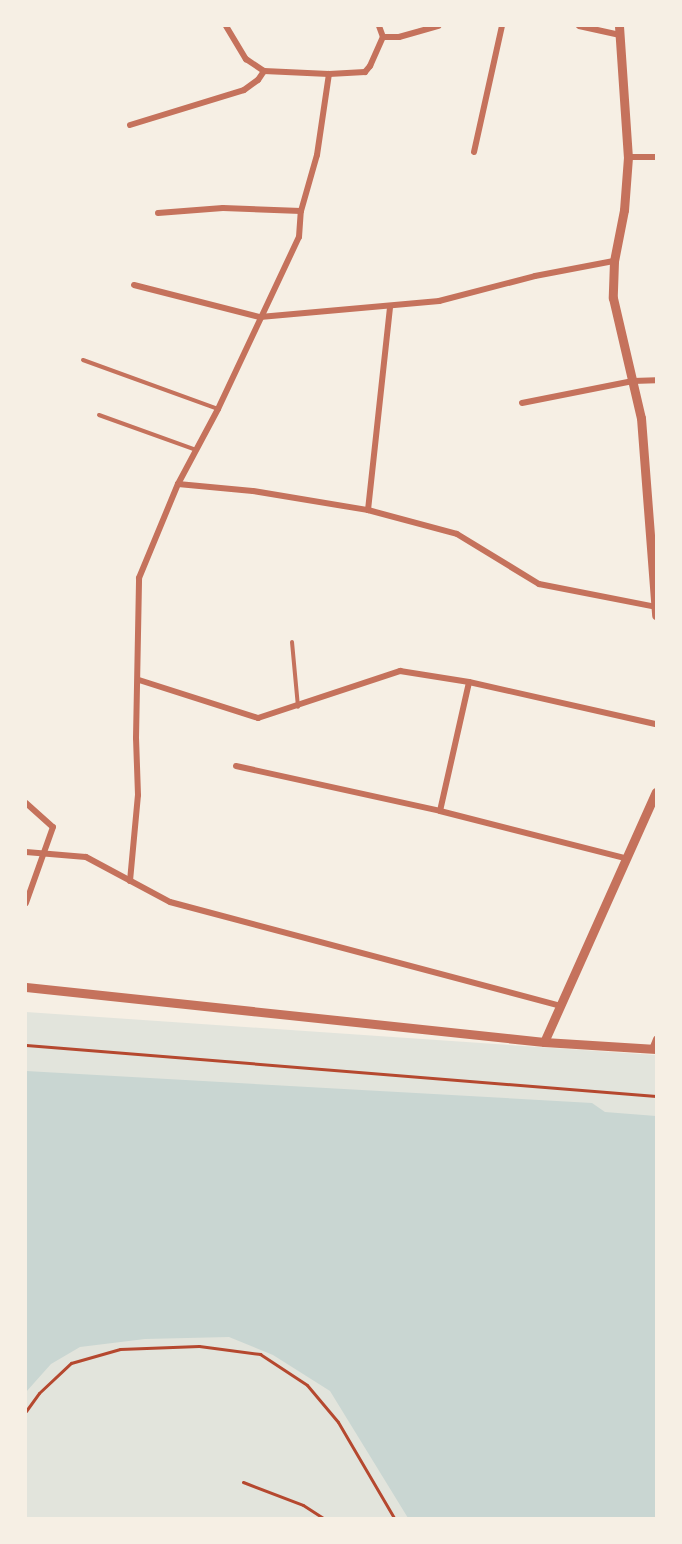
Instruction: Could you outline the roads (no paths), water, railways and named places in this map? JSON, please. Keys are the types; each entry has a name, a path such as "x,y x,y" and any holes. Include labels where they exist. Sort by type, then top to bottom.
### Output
{"street":[{"path":"226,26 246,59 264,71 329,74 365,72 383,37 379,26"},
{"path":"383,37 399,37 438,26"},
{"path":"474,153 502,26"},
{"path":"579,26 620,30 628,157 624,210 614,261 613,298 641,418 657,615"},
{"path":"130,125 243,90 258,80 264,71"},
{"path":"130,881 138,795 136,738 139,680 138,578 178,484 218,409 299,237 301,212 317,155 329,74"},
{"path":"628,157 657,157"},
{"path":"158,213 223,208 301,212"},
{"path":"134,285 260,317 390,308 439,301 535,276 614,261"},
{"path":"368,510 390,308"},
{"path":"522,403 633,381 657,380"},
{"path":"178,484 253,491 368,510 457,534 539,584 656,607"},
{"path":"139,680 258,718 400,671 469,682 657,724"},
{"path":"440,811 469,682"},
{"path":"236,766 440,811 625,858"},
{"path":"544,1042 625,858 657,792"},
{"path":"26,803 53,827 26,903"},
{"path":"26,852 86,856 170,903 560,1006"},
{"path":"26,987 544,1042 654,1049 657,1039"}],"lane":[{"path":"83,360 218,409"},
{"path":"99,415 196,450"},
{"path":"292,642 297,706"}]}
